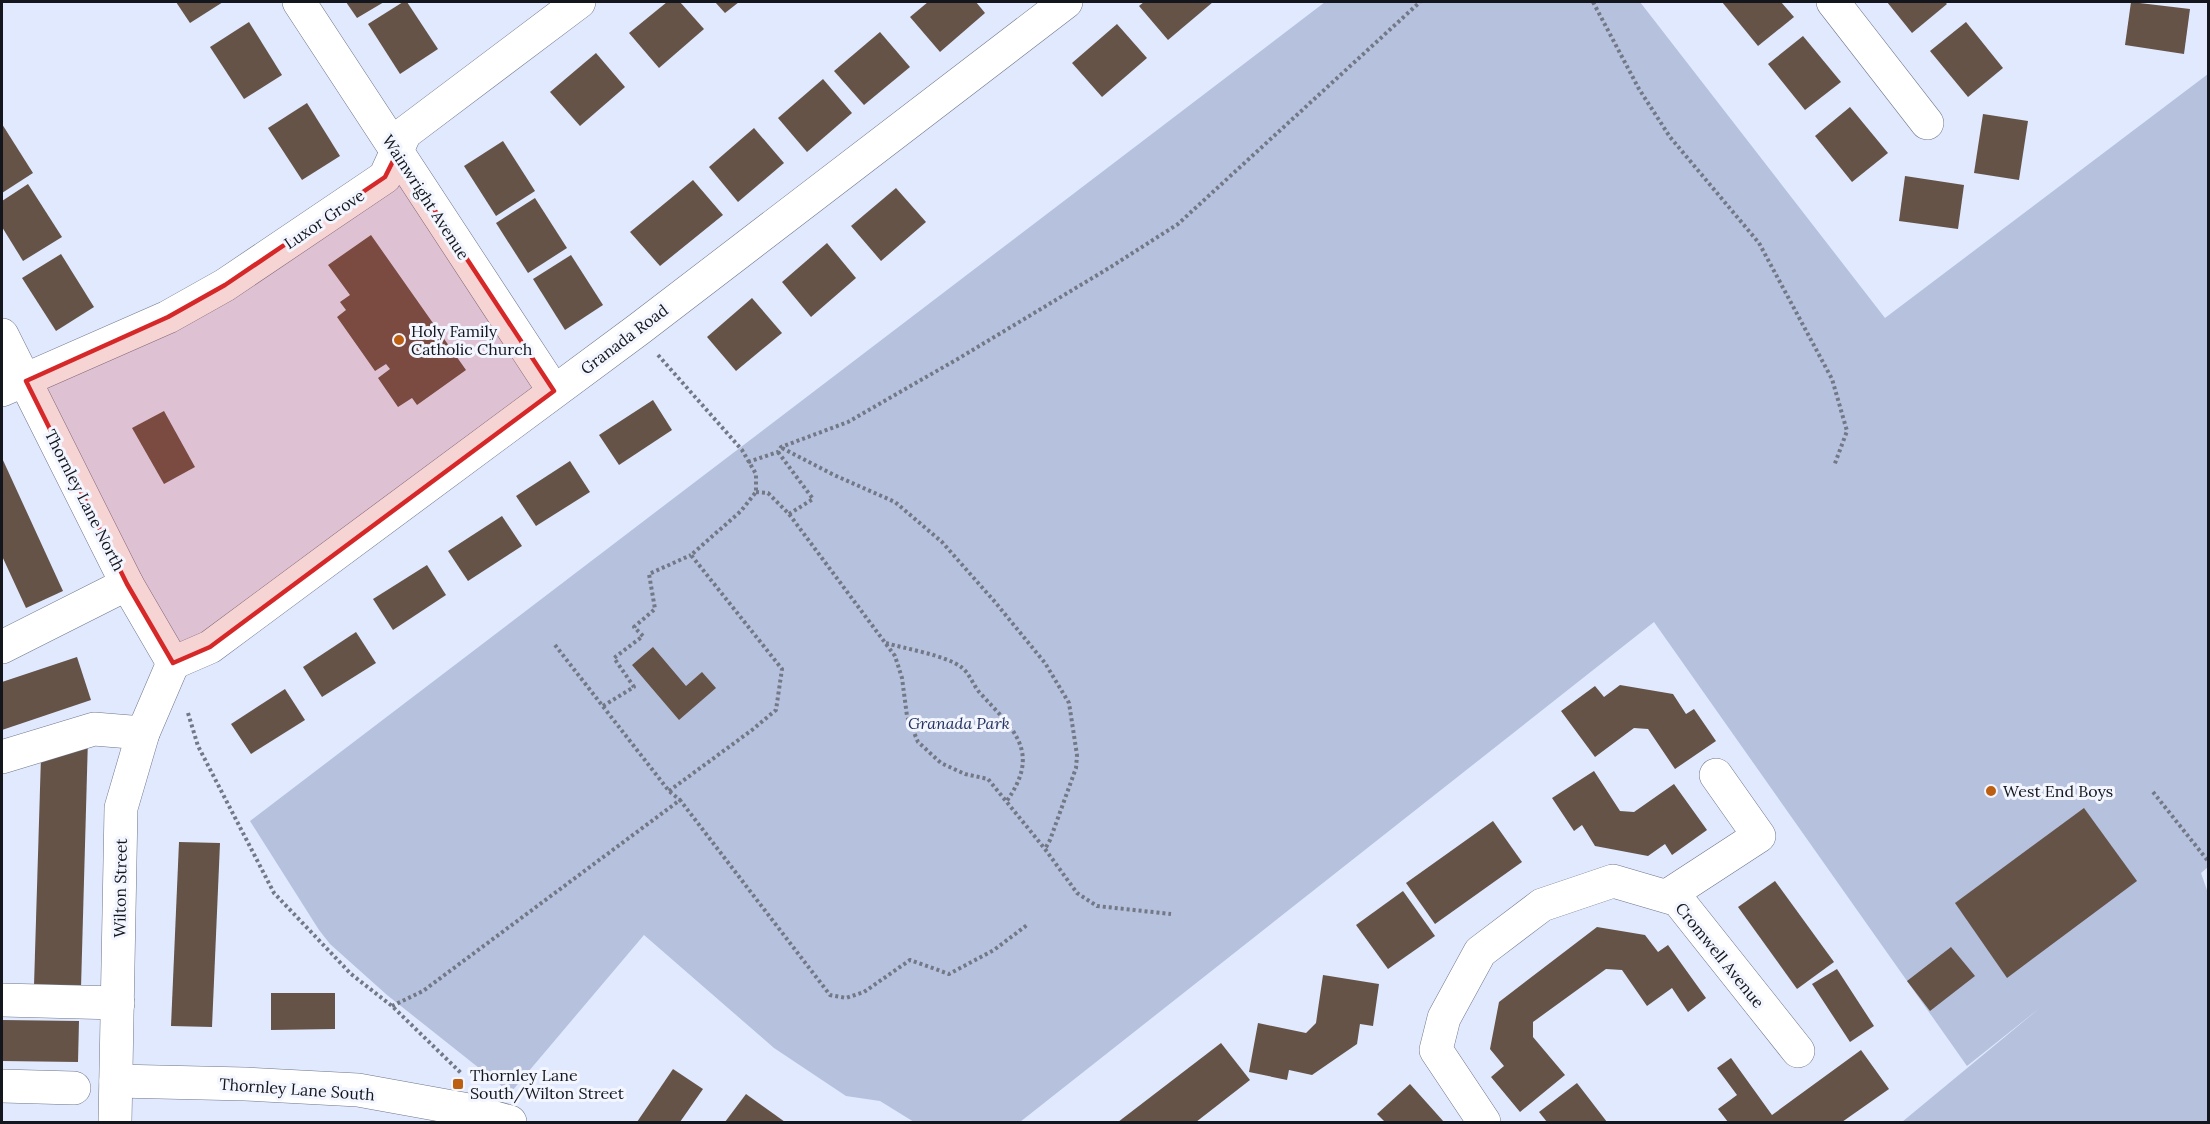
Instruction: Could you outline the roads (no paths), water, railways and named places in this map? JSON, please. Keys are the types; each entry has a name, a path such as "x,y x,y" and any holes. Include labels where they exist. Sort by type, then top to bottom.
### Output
{"street":[{"name":"Wainwright Avenue","path":"299,2 554,391"},
{"name":"Luxor Grove","path":"14,385 168,317 225,285 386,177 405,133 579,2"},
{"name":"Granada Road","path":"173,663 210,647 639,329 1066,2"},
{"path":"1833,2 1927,123"},
{"name":"Thornley Lane North","path":"2,335 14,385 173,663"},
{"path":"2,647 127,584"},
{"name":"Wilton Street","path":"115,1122 121,808 142,733 173,663"},
{"path":"2,757 94,729 142,733"},
{"path":"1667,896 1759,836 1716,775"},
{"name":"Cromwell Avenue","path":"1484,1122 1436,1050 1444,1018 1480,952 1542,905 1613,880 1678,900 1798,1051"},
{"path":"2,1000 118,1003"},
{"name":"Thornley Lane South","path":"116,1081 358,1090 463,1109 510,1122"},
{"path":"2,1086 74,1088"}],"place":[{"name":"Holy Family Catholic Church","path":"399,340"},
{"name":"West End Boys","path":"1991,791"},
{"name":"Thornley Lane South/Wilton Street","path":"458,1084"}],"park label":[{"name":"Granada Park","path":"959,723"}]}
